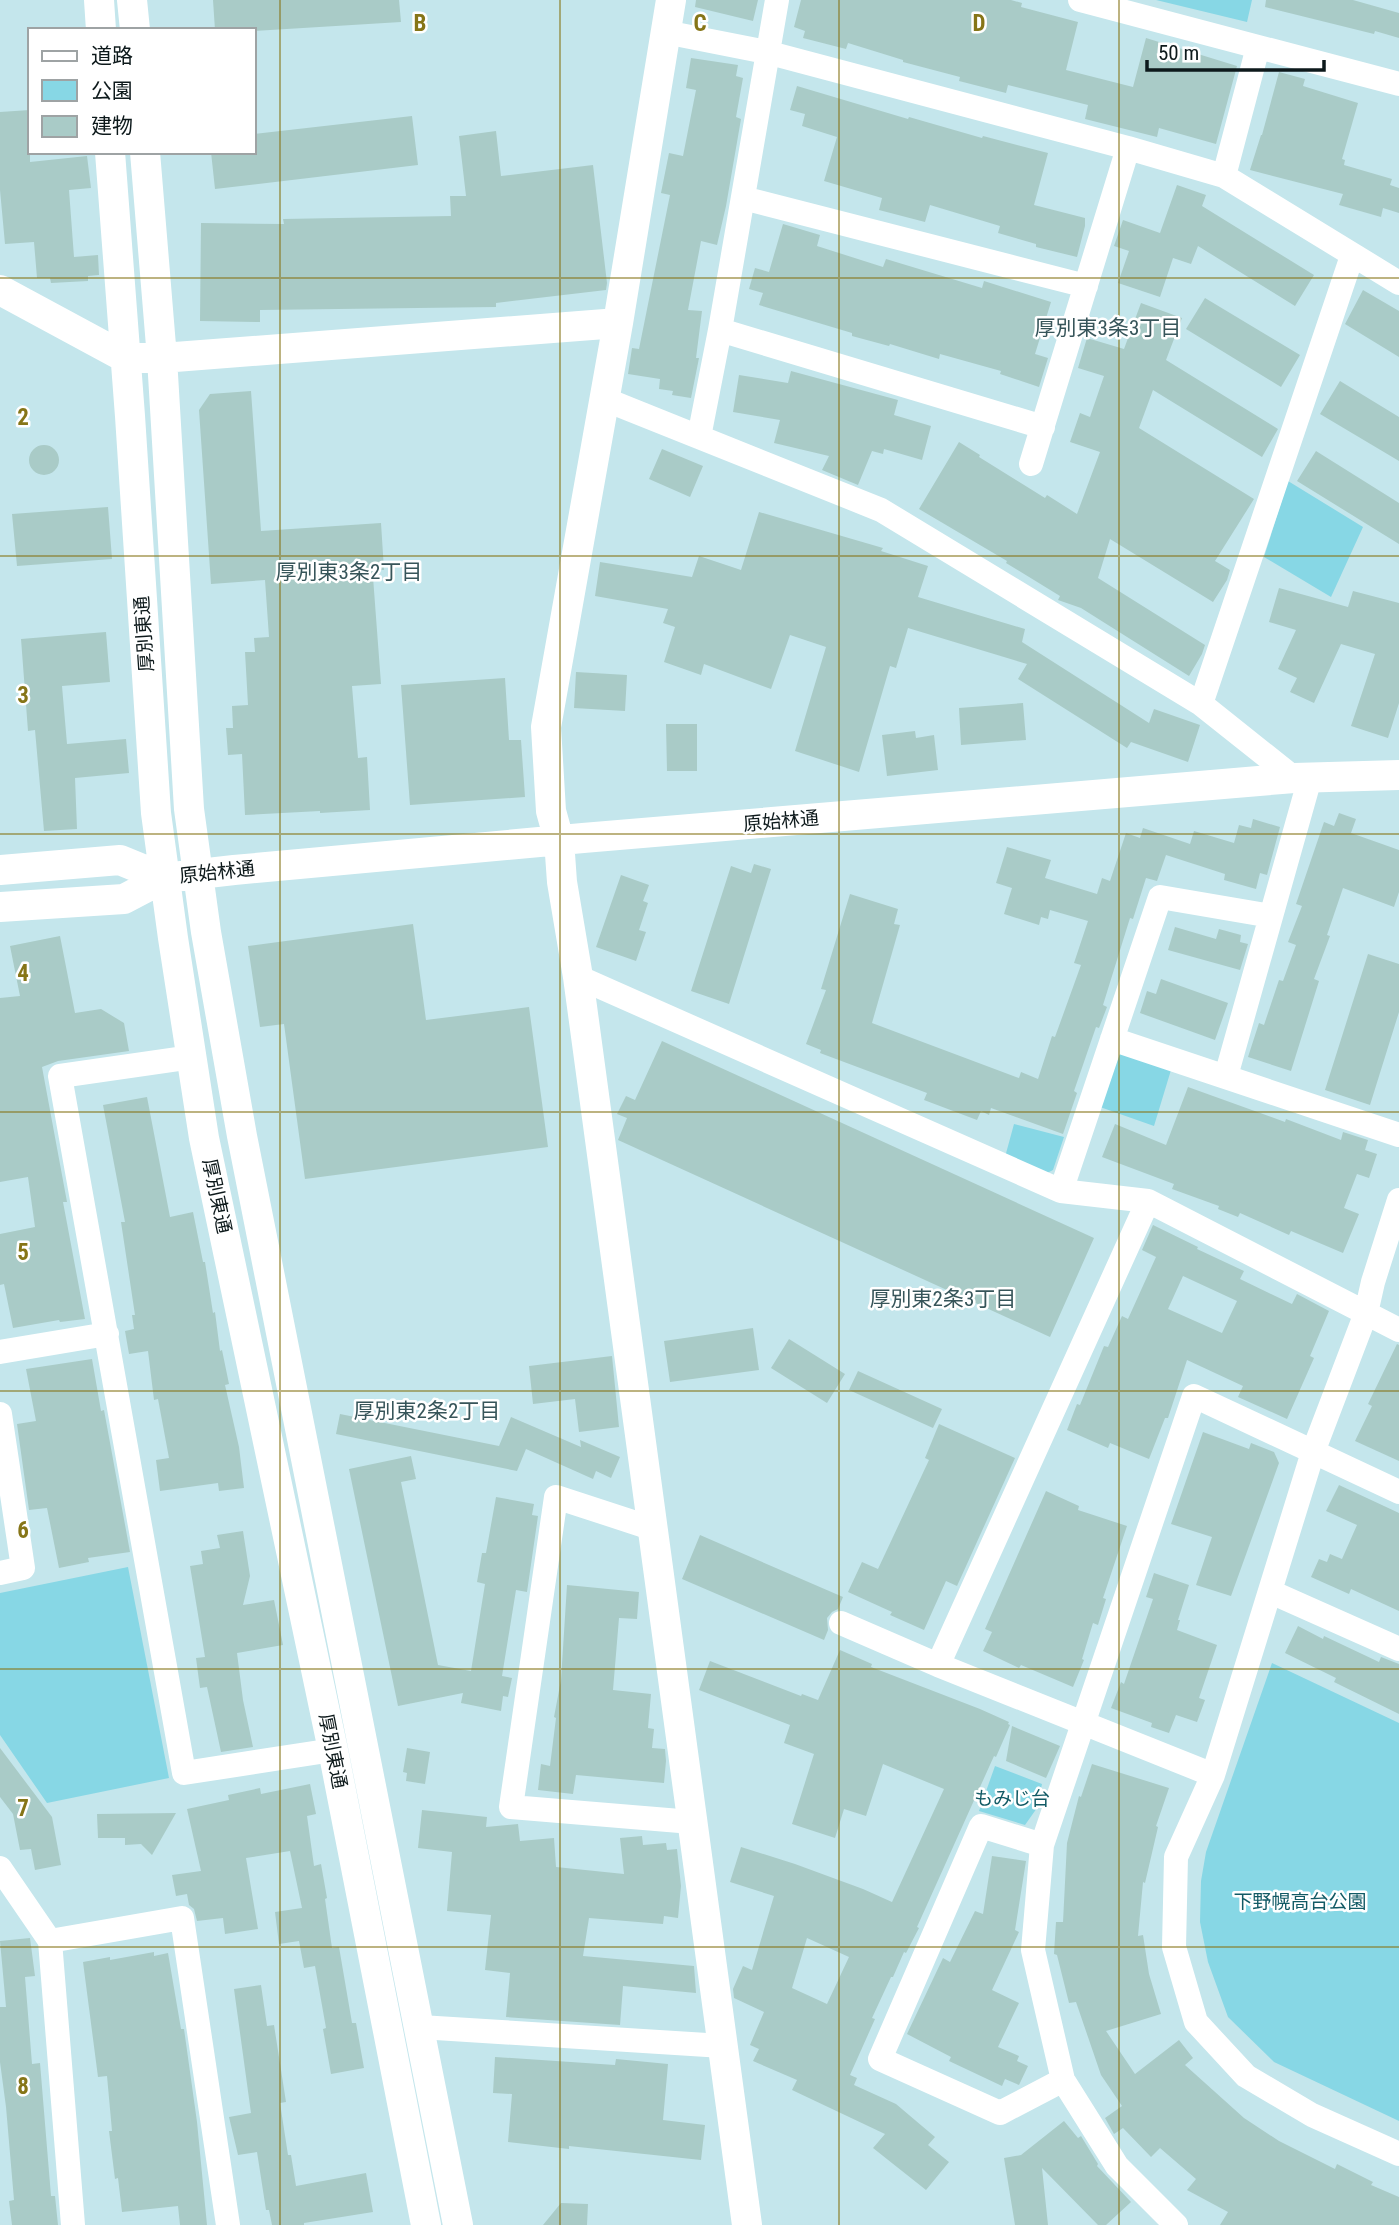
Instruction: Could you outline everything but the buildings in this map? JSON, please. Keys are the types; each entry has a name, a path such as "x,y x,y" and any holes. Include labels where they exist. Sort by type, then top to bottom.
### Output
{"street":[{"path":"99,0 101,28"},
{"path":"132,0 135,28"},
{"path":"671,0 618,323 546,727 551,811 559,840 562,882 578,977 747,2225"},
{"path":"699,437 777,0"},
{"path":"1080,0 1399,84"},
{"path":"665,32 766,52 1224,176 1399,283"},
{"path":"1224,176 1258,47"},
{"path":"1031,464 1128,148"},
{"name":"厚別東通","path":"110,154 156,813 164,878 204,1138 333,1750 426,2225"},
{"name":"厚別東通","path":"145,154 162,358 189,809 206,932 242,1136 458,2225"},
{"path":"743,198 1086,286"},
{"path":"1201,704 1352,256"},
{"path":"0,290 126,358 162,358 618,323"},
{"path":"720,330 1042,427"},
{"path":"604,399 881,510 1201,704 1302,778 1271,916 1226,1076"},
{"name":"原始林通","path":"0,907 124,899 164,878 559,840 1302,778 1399,775"},
{"name":"原始林通","path":"0,870 120,860 164,878"},
{"path":"1061,1191 1160,897 1271,916"},
{"path":"578,977 1061,1191 1148,1201 1399,1330"},
{"path":"1112,1039 1399,1135"},
{"path":"192,1057 60,1076 184,1773 333,1750"},
{"path":"1399,1200 1366,1313 1313,1452 1213,1775 1176,1857 1174,1947 1196,2022 1246,2076 1312,2115 1399,2154"},
{"path":"939,1665 1148,1201"},
{"path":"0,1352 107,1334"},
{"path":"1176,2225 1116,2166 1063,2081 1033,1950 1042,1845 1194,1396 1399,1492"},
{"path":"0,1414 23,1568 0,1573"},
{"path":"654,1529 556,1497 511,1807 692,1822"},
{"path":"1271,1592 1399,1649"},
{"path":"841,1623 1213,1775"},
{"path":"1042,1845 981,1826 880,2059 1000,2113 1063,2081"},
{"path":"0,1868 50,1941 73,2225"},
{"path":"50,1941 182,1918 228,2225"},
{"path":"419,2027 723,2046"}],"green space":[{"path":"1156,0 1252,0 1247,22"},
{"path":"1288,481 1363,527 1331,597 1264,557"},
{"path":"1119,1051 1171,1070 1154,1126 1100,1107"},
{"path":"1014,1124 1064,1137 1053,1170 1043,1175 1005,1157"},
{"path":"128,1567 169,1778 47,1803 0,1735 0,1593"},
{"name":"下野幌高台公園","path":"1272,1663 1399,1723 1399,2121 1274,2062 1228,2017 1208,1962 1200,1922 1201,1881 1206,1852"},
{"name":"もみじ台","path":"995,1766 1042,1784 1037,1808 1025,1825 979,1811"}],"district":[{"name":"厚別東3条3丁目","path":"1108,328"},
{"name":"厚別東3条2丁目","path":"349,572"},
{"name":"厚別東2条3丁目","path":"943,1299"},
{"name":"厚別東2条2丁目","path":"427,1411"}]}
